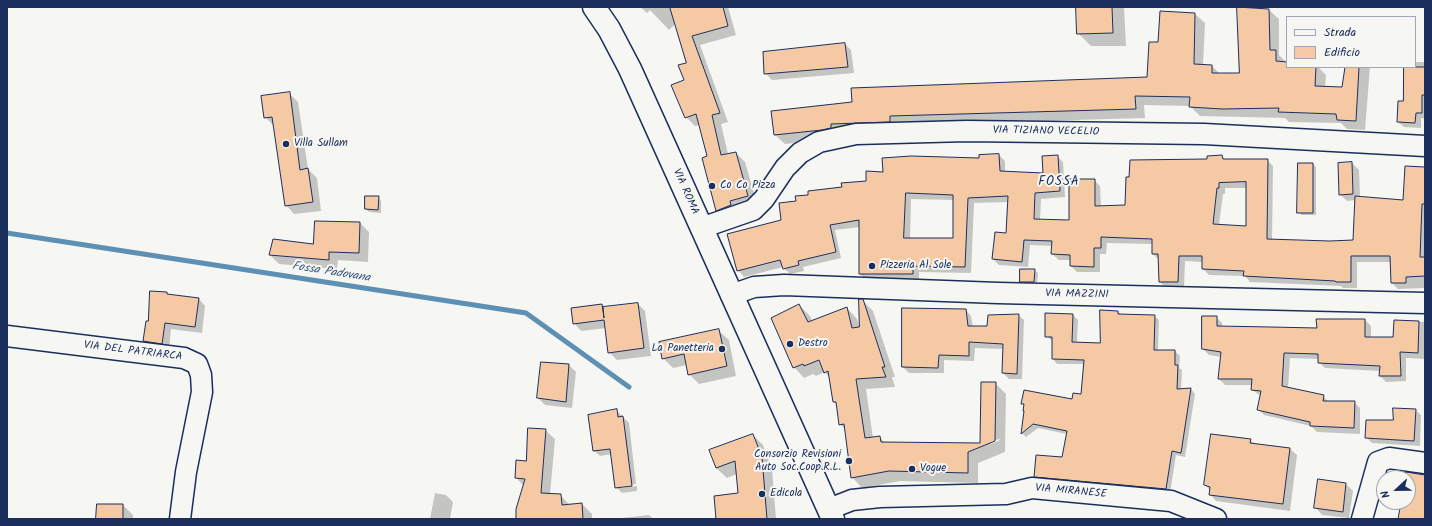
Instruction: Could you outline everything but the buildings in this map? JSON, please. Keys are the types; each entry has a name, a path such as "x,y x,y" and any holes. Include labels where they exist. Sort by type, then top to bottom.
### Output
{"main road":[{"name":"VIA ROMA","path":"594,7 609,29 630,69 770,381"},
{"name":"VIA MIRANESE","path":"770,381 831,514"}],"street":[{"name":"VIA TIZIANO VECELIO","path":"701,228 753,210 764,199 785,168 800,153 819,142 856,134 967,131 1204,134 1425,146"},
{"name":"VIA MAZZINI","path":"731,294 754,287 784,285 998,293 1425,303"},
{"name":"VIA DEL PATRIARCA","path":"7,336 184,358 190,359 197,364 201,374 202,392 186,472 180,519"},
{"path":"1362,519 1378,462 1389,458 1425,463"},
{"name":"VIA MIRANESE","path":"831,514 852,500 880,497 1006,494 1032,488 1171,501 1216,519"}],"waterway":[{"name":"Fossa Padovana","path":"7,233 526,313 629,387"}],"place":[{"name":"Villa Sullam","path":"286,144"},
{"name":"Co Co Pizza","path":"712,186"},
{"name":"Pizzeria Al Sole","path":"872,266"},
{"name":"Destro","path":"790,344"},
{"name":"La Panetteria","path":"722,349"},
{"name":"Consorzio Revisioni Auto Soc.Coop.R.L.","path":"849,461"},
{"name":"Vogue","path":"912,469"},
{"name":"Edicola","path":"762,494"}],"district":[{"name":"FOSSA","path":"1059,183"}]}
